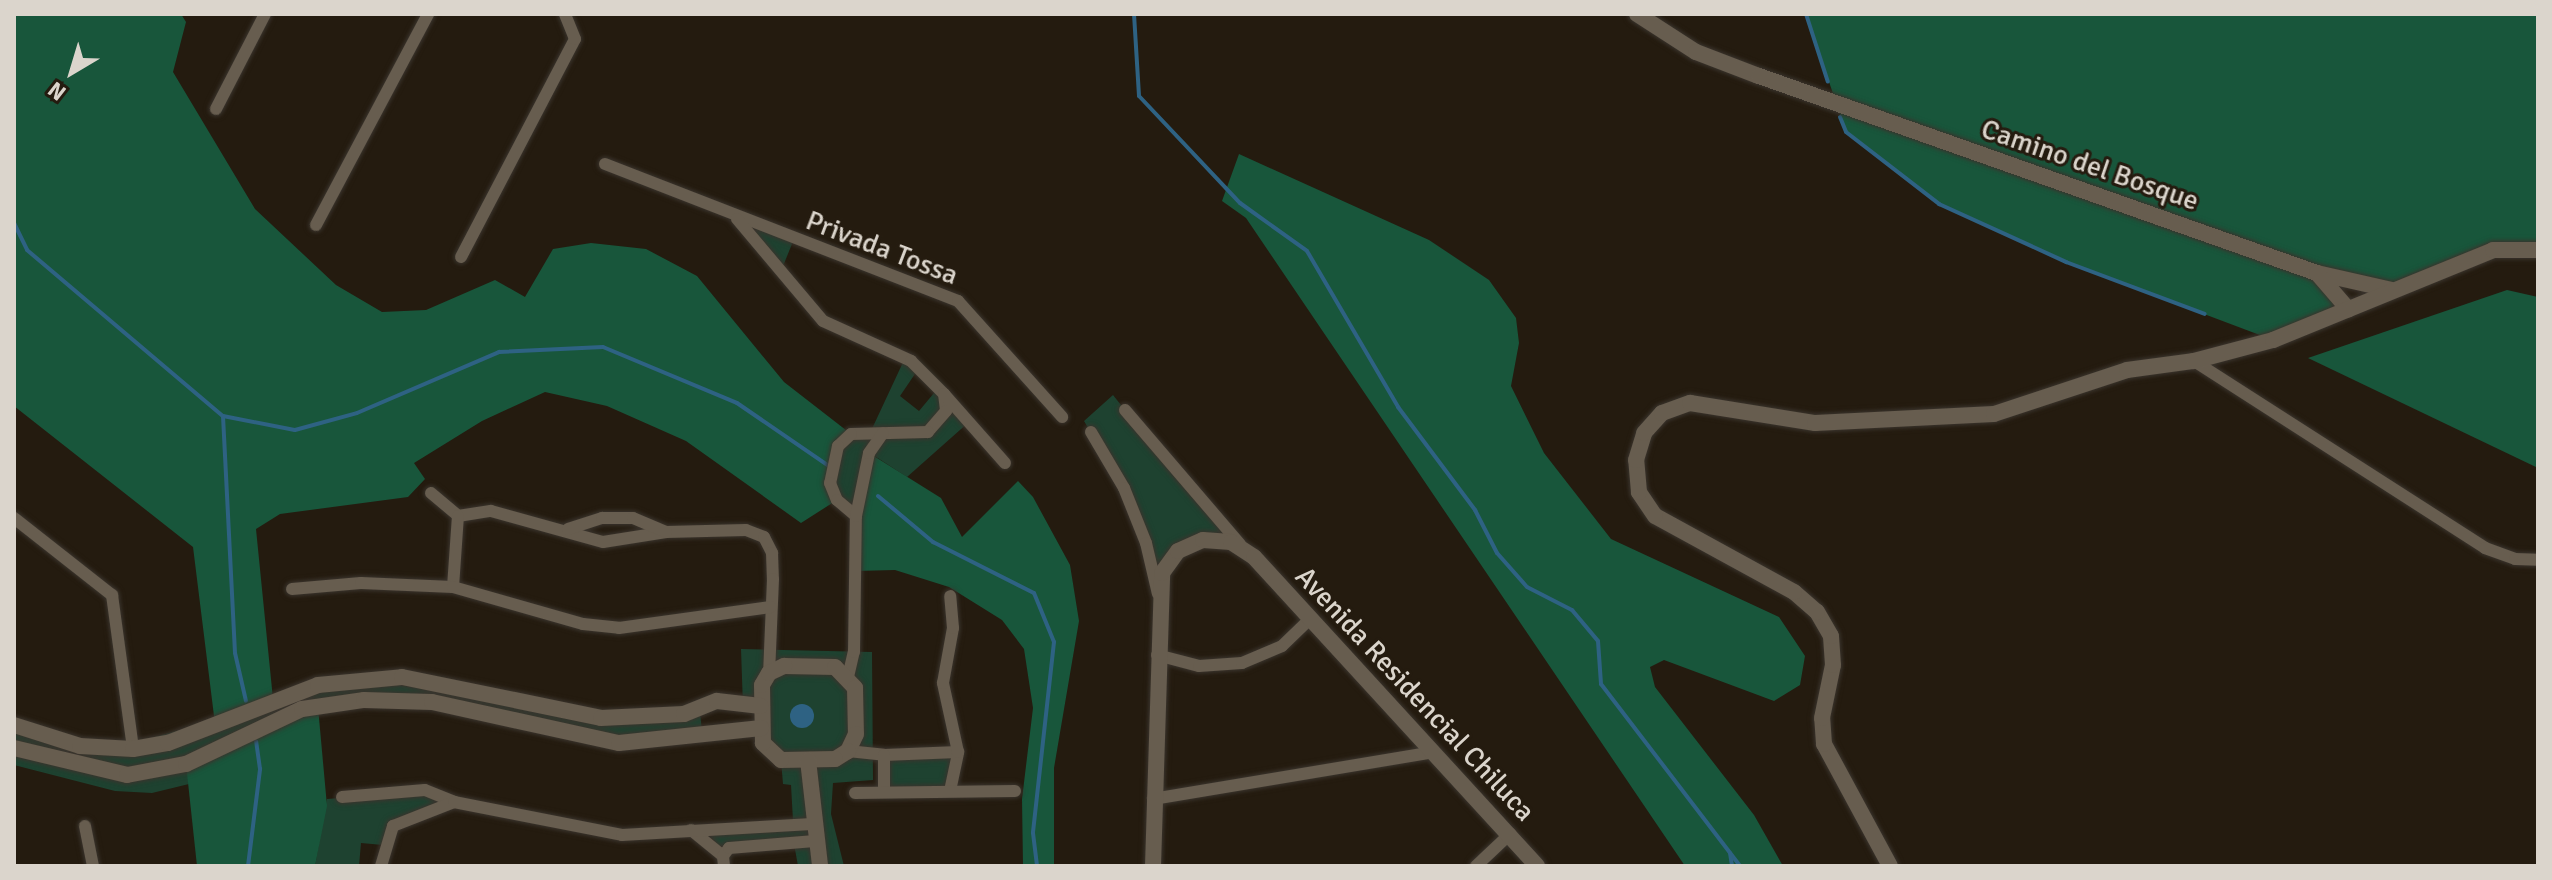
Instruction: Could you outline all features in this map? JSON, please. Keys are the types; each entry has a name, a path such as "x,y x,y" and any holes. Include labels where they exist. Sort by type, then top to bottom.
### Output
{"street":[{"path":"216,109 265,14"},
{"path":"316,225 428,14"},
{"path":"461,257 575,39 565,14"},
{"name":"Camino del Bosque","path":"1637,14 1708,57 2317,273 2392,290"},
{"name":"Privada Tossa","path":"605,164 958,301 1062,417"},
{"name":"Privada Tossa","path":"735,216 823,321 911,361 1005,463"},
{"path":"1890,866 1824,744 1822,718 1833,665 1831,636 1817,612 1794,592 1655,516 1639,492 1636,460 1644,433 1662,413 1690,403 1815,423 1899,415 1994,414 2127,370 2194,361 2273,340 2493,250 2538,250"},
{"path":"2317,273 2348,309"},
{"path":"2194,361 2485,548 2515,559 2538,560"},
{"path":"856,516 837,500 830,483 833,456 851,434 928,432 946,411 944,394"},
{"name":"Avenida Residencial Chiluca","path":"1125,410 1309,620 1537,866"},
{"name":"Avenida Residencial Chiluca","path":"1091,432 1124,488 1146,543 1159,601"},
{"path":"848,677 854,652 856,516 869,453 883,433"},
{"path":"431,493 458,516 491,511 568,529 603,542 666,532 746,530 764,537 772,553 769,673 752,706 756,728 770,753 781,760 835,759 848,751 856,734 855,688 848,677 835,667 784,666 769,673"},
{"path":"453,587 458,516"},
{"path":"14,518 112,595 133,749"},
{"path":"568,529 602,518 633,518 666,532"},
{"name":"Avenida Residencial Chiluca","path":"1153,866 1157,655 1162,573 1178,551 1203,540 1231,542 1254,557"},
{"path":"292,589 361,583 453,587 583,624 619,628 771,607"},
{"path":"950,596 953,628 943,683 958,752 950,791"},
{"path":"1157,655 1199,666 1242,663 1282,646 1309,620"},
{"path":"14,725 80,746 133,749 162,744 273,699 363,679 440,682 601,718 683,714 717,701 752,706"},
{"path":"14,748 127,775 167,769 302,709 364,700 432,702 592,740 646,742 756,728"},
{"path":"683,714 688,735"},
{"path":"162,744 167,769"},
{"path":"848,751 884,755 958,752"},
{"path":"1153,799 1434,752"},
{"path":"884,755 884,792"},
{"path":"808,760 812,824 820,866"},
{"path":"342,797 425,790 454,802 493,807 593,833 812,824"},
{"path":"855,793 1015,791"},
{"path":"381,866 393,826 454,802"},
{"path":"85,826 93,866"},
{"path":"688,828 723,861 729,848 815,841"},
{"path":"1476,866 1510,834"}],"green space":[{"path":"14,14 181,14 186,22 173,72 255,209 336,285 382,312 426,310 495,280 525,297 553,249 591,243 646,249 697,276 784,382 851,434 833,456 837,500 801,523 686,441 607,406 545,392 482,421 414,463 425,479 408,497 280,514 256,529 273,699 215,724 193,547 14,406"},
{"path":"1806,14 2538,14 2538,250 2525,248 2392,290 2318,273 2348,309 2273,340 2066,262 1939,204 1846,132"},
{"path":"1239,154 1429,240 1489,280 1516,318 1519,343 1511,386 1544,453 1611,539 1779,617 1805,656 1800,685 1774,701 1664,660 1650,667 1655,687 1754,815 1783,866 1685,866 1246,218 1222,201"},
{"path":"735,216 794,239 781,271"},
{"path":"2507,290 2538,297 2538,468 2308,358"},
{"path":"905,358 919,368 900,396 919,411 939,387 969,422 907,477 870,453 856,516 837,500 833,456 838,446 870,433"},
{"path":"1113,395 1230,542 1178,551 1159,601 1124,488 1084,421"},
{"path":"869,453 941,498 962,537 1018,481 1033,497 1070,565 1079,621 1054,768 1054,866 1023,866 1022,799 1033,708 1024,649 1002,620 949,587 895,570 855,571"},
{"path":"741,649 872,652 873,780 833,783 831,814 844,866 798,866 794,844 719,846 709,835 793,821 791,785 783,784 781,760 770,753 761,706 743,707"},
{"path":"363,679 575,714 700,712 702,731 646,742 432,702 302,709 187,764 189,784 152,793 115,791 14,765 14,725 108,750"},
{"path":"318,707 327,806 315,866 197,866 186,764"},
{"path":"958,752 950,791 884,792 884,755"},
{"path":"426,791 449,802 392,824 383,845 361,843 359,866 315,866 327,799"}],"water":[{"path":"802,704 811,707 814,716 811,725 802,728 793,725 790,716 793,707"}],"waterway":[{"path":"1134,14 1139,96 1240,203 1307,251 1398,407 1475,510 1497,553 1527,587 1572,610 1598,641 1601,684 1740,866"},
{"path":"1806,14 1828,82"},
{"path":"1840,117 1846,132 1939,204 2066,262 2205,314"},
{"path":"14,223 27,250 223,416 295,430 357,413 499,352 603,347 737,403 829,466"},
{"path":"223,416 235,653 246,701"},
{"path":"878,496 933,542 1034,593 1054,642 1033,833 1037,866"},
{"path":"248,866 260,769 256,741"},
{"path":"1730,853 1732,866"}]}
